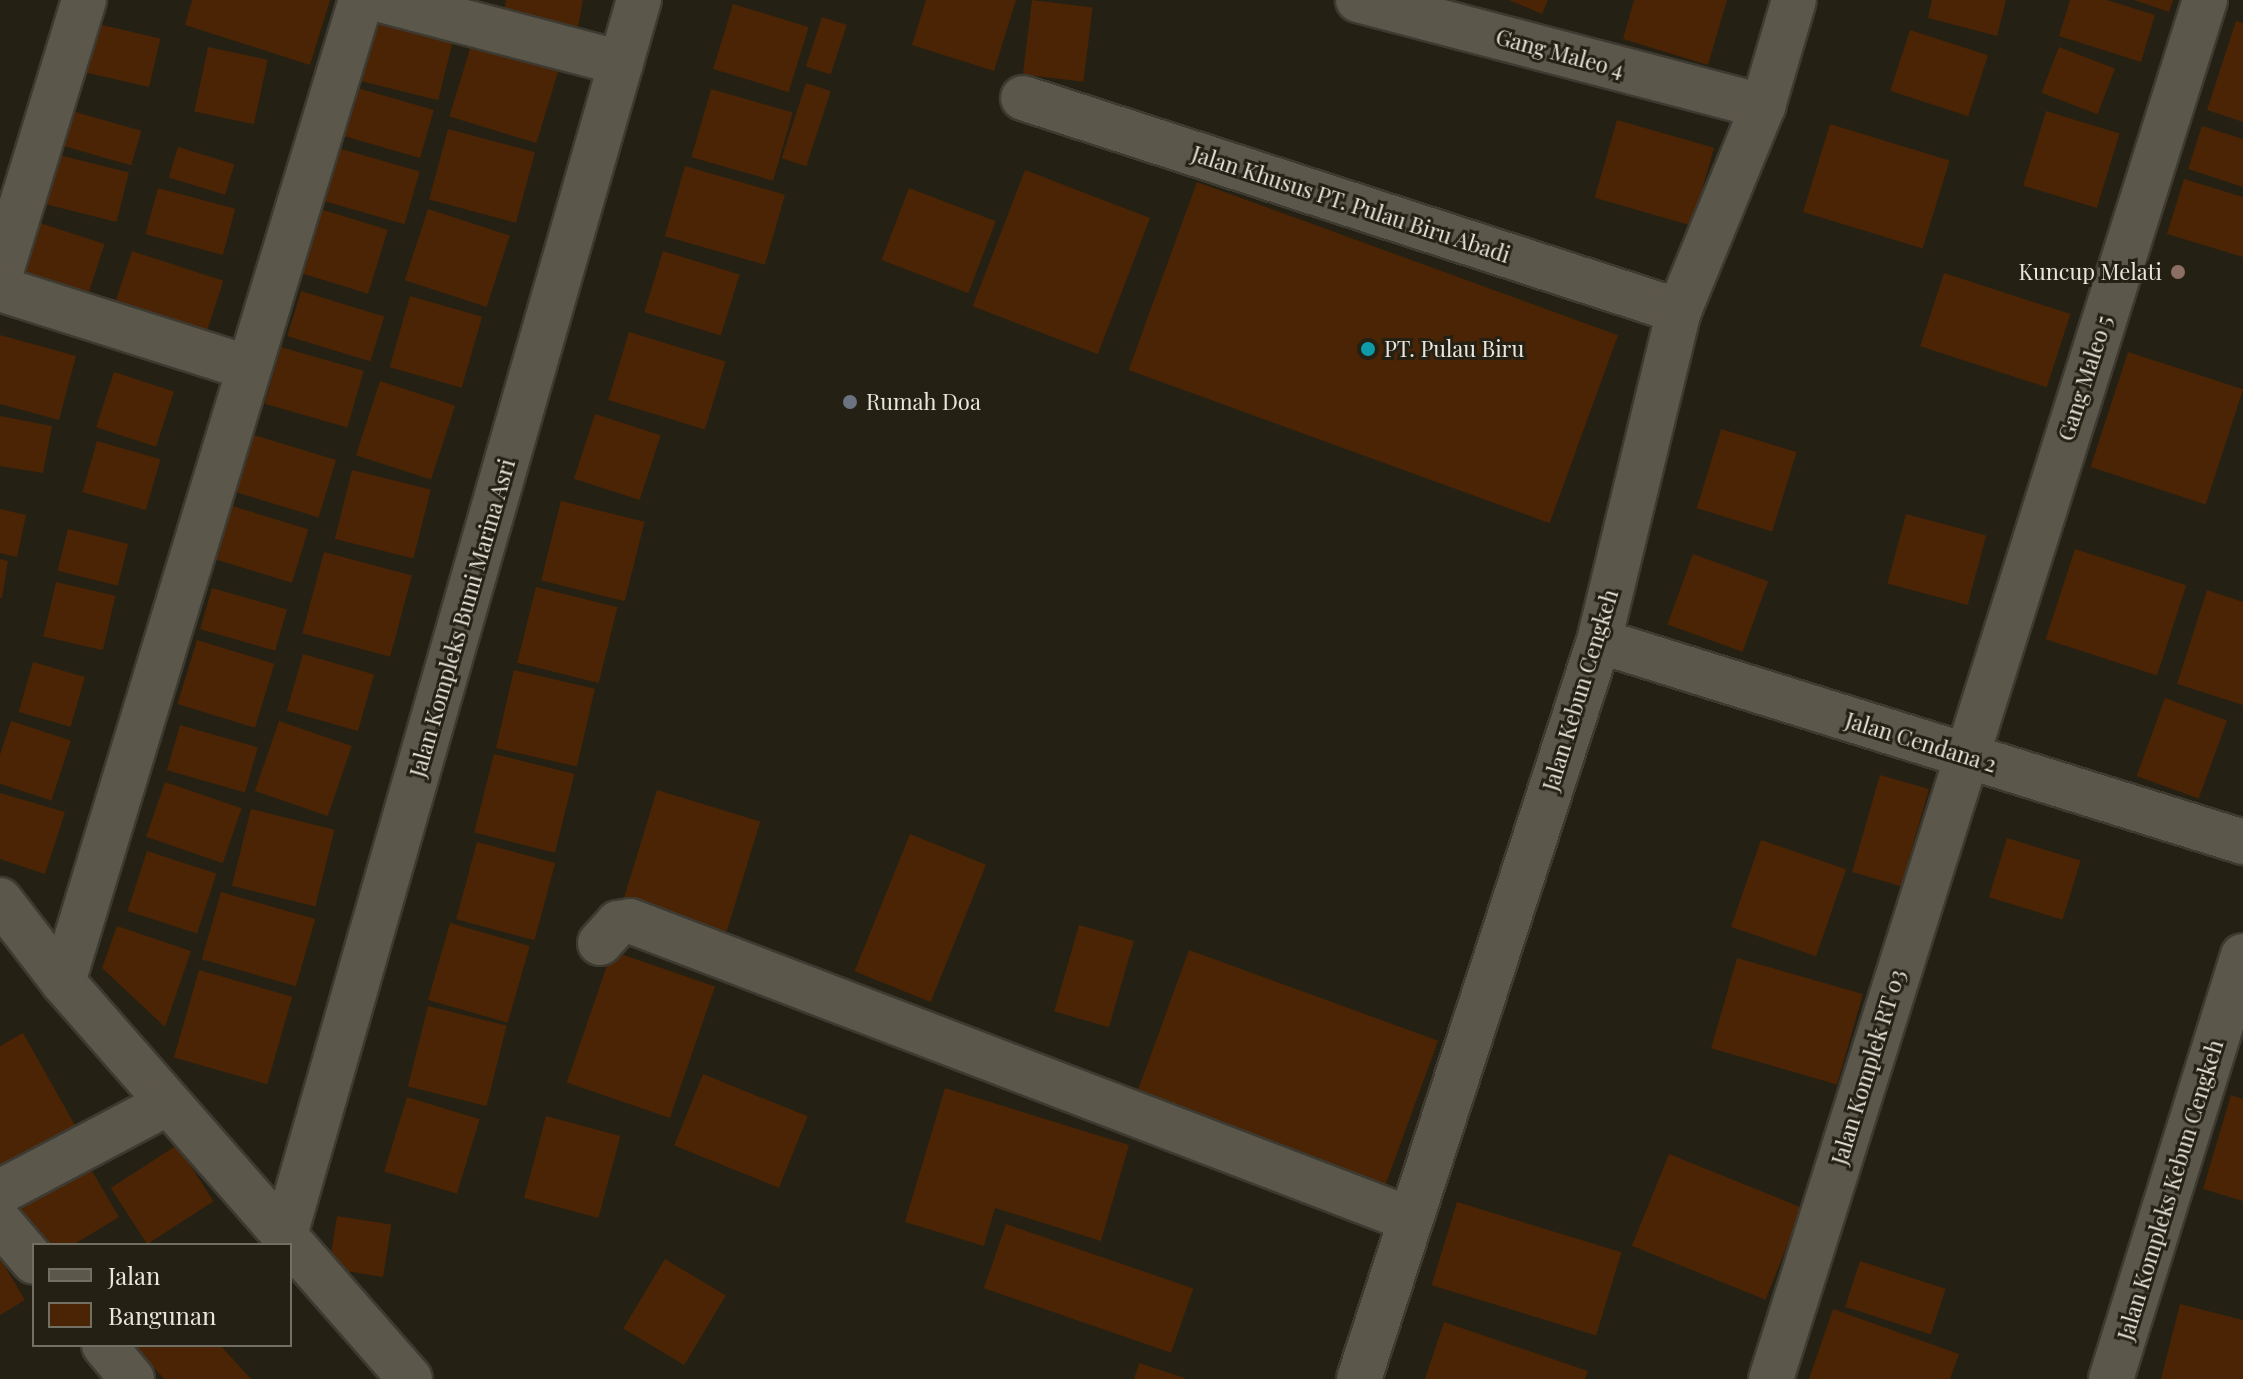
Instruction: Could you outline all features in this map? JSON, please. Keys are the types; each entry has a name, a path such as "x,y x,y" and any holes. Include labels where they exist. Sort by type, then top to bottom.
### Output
{"street":[{"path":"0,275 84,0"},
{"path":"63,982 361,0"},
{"path":"381,0 621,63"},
{"name":"Jalan Kompleks Bumi Marina Asri","path":"285,1235 639,0"},
{"name":"Gang Maleo 4","path":"1358,0 1763,106"},
{"name":"Jalan Kebun Cengkeh","path":"1359,1379 1407,1218 1599,641 1679,311 1763,106 1794,0"},
{"name":"Gang Maleo 5","path":"1964,755 2205,0"},
{"name":"Jalan Khusus PT. Pulau Biru Abadi","path":"1023,98 1679,311"},
{"path":"0,289 249,368"},
{"name":"Jalan Cendana 2","path":"1599,641 2243,842"},
{"name":"Jalan Komplek RT 03","path":"1771,1379 1964,755"},
{"path":"0,900 63,982 292,1243"},
{"path":"600,943 618,923 630,921 1407,1218"},
{"name":"Jalan Kompleks Kebun Cengkeh","path":"2111,1379 2243,956"},
{"path":"0,1192 168,1103"},
{"path":"0,1222 32,1260"},
{"path":"292,1243 410,1379"},
{"path":"106,1347 132,1379"}],"building":[{"path":"192,0 330,0 310,65 185,25"},
{"path":"506,0 583,0 578,27 504,12"},
{"path":"926,0 1016,0 994,71 912,45"},
{"path":"1032,0 1093,7 1083,82 1023,74"},
{"path":"1509,0 1548,0 1542,14"},
{"path":"1634,0 1727,0 1708,65 1623,39"},
{"path":"1932,0 2006,0 1997,36 1928,18"},
{"path":"2070,0 2107,0 2155,15 2141,62 2059,36"},
{"path":"2134,0 2173,0 2169,12"},
{"path":"733,4 809,27 789,92 713,69"},
{"path":"377,15 455,34 438,100 361,81"},
{"path":"822,17 847,25 831,74 806,66"},
{"path":"2236,21 2243,23 2243,122 2207,110"},
{"path":"98,24 160,38 149,87 87,73"},
{"path":"1910,30 1988,55 1968,116 1890,91"},
{"path":"473,39 560,66 536,143 449,116"},
{"path":"208,47 268,60 254,124 194,112"},
{"path":"2059,47 2115,69 2097,114 2041,93"},
{"path":"806,83 831,91 806,166 782,158"},
{"path":"354,87 434,110 420,158 340,135"},
{"path":"711,89 793,112 773,181 691,157"},
{"path":"72,111 141,131 131,165 62,146"},
{"path":"2046,111 2120,134 2097,208 2023,186"},
{"path":"1617,120 1714,148 1692,226 1595,198"},
{"path":"1830,124 1950,161 1923,249 1803,212"},
{"path":"2202,126 2243,139 2243,187 2188,169"},
{"path":"448,129 535,152 516,223 429,200"},
{"path":"178,147 234,164 225,195 169,178"},
{"path":"338,148 420,171 405,224 323,201"},
{"path":"59,155 129,172 117,222 47,204"},
{"path":"685,166 785,195 765,265 665,236"},
{"path":"1025,170 1150,218 1098,354 973,306"},
{"path":"2184,179 2243,197 2243,257 2167,234"},
{"name":"PT. Pulau Biru","path":"1197,182 1618,335 1550,523 1129,370"},
{"path":"158,188 235,209 223,255 146,234"},
{"path":"909,188 996,221 968,293 881,260"},
{"path":"317,208 388,230 368,294 297,272"},
{"path":"428,209 510,236 487,307 405,280"},
{"path":"37,222 105,244 84,307 17,285"},
{"path":"132,251 223,281 201,348 110,319"},
{"path":"663,251 740,274 721,336 644,312"},
{"path":"1944,273 2070,314 2047,387 1920,346"},
{"path":"301,291 384,316 370,361 287,336"},
{"path":"410,296 482,317 462,388 390,367"},
{"path":"629,332 726,362 705,429 608,400"},
{"path":"0,335 76,356 59,420 0,404"},
{"path":"281,347 364,371 347,427 265,404"},
{"path":"2128,352 2243,389 2206,504 2091,467"},
{"path":"114,372 174,391 156,447 96,427"},
{"path":"380,381 455,405 431,480 356,455"},
{"path":"595,414 661,435 640,500 574,479"},
{"path":"0,416 52,426 43,473 0,466"},
{"path":"1721,429 1797,452 1772,531 1697,508"},
{"path":"251,434 336,460 319,517 233,491"},
{"path":"97,441 160,459 146,510 82,492"},
{"path":"352,470 431,490 413,558 335,539"},
{"path":"561,501 644,522 625,601 541,581"},
{"path":"229,505 308,529 292,583 213,559"},
{"path":"0,509 26,515 17,557 0,553"},
{"path":"1906,514 1986,535 1968,605 1887,584"},
{"path":"68,529 128,544 118,586 58,571"},
{"path":"2075,549 2186,585 2157,676 2046,639"},
{"path":"324,552 412,576 390,657 302,633"},
{"path":"1693,554 1768,581 1743,652 1667,624"},
{"path":"0,559 8,561 2,598 0,598"},
{"path":"56,582 115,596 103,650 43,637"},
{"path":"536,587 618,607 599,683 517,663"},
{"path":"212,588 287,609 275,651 200,629"},
{"path":"2207,590 2243,602 2243,705 2177,684"},
{"path":"197,640 274,664 255,728 177,704"},
{"path":"303,654 374,674 358,731 287,711"},
{"path":"33,662 85,677 71,727 19,712"},
{"path":"514,670 595,689 577,767 496,748"},
{"path":"2165,698 2227,721 2199,799 2137,776"},
{"path":"11,721 71,740 51,800 0,784 0,755"},
{"path":"279,721 352,746 328,816 255,791"},
{"path":"180,725 258,747 245,793 167,770"},
{"path":"494,754 575,774 555,853 474,833"},
{"path":"1880,775 1929,789 1901,886 1852,872"},
{"path":"165,782 242,808 223,863 146,837"},
{"path":"657,790 760,822 727,932 623,900"},
{"path":"0,793 65,812 45,874 0,859"},
{"path":"251,809 334,830 315,906 232,886"},
{"path":"910,834 986,865 931,1002 855,971"},
{"path":"2007,838 2081,861 2063,920 1989,897"},
{"path":"1761,840 1846,869 1816,956 1731,927"},
{"path":"477,842 555,863 535,940 456,919"},
{"path":"147,851 216,874 197,933 128,911"},
{"path":"221,892 315,919 296,986 202,959"},
{"path":"450,923 530,946 508,1023 428,1000"},
{"path":"1079,925 1134,941 1109,1027 1054,1012"},
{"path":"117,926 191,951 165,1027 102,968"},
{"path":"1189,950 1438,1041 1381,1198 1132,1107"},
{"path":"612,951 715,986 670,1118 567,1082"},
{"path":"1737,958 1863,994 1837,1084 1711,1048"},
{"path":"199,970 292,997 267,1084 174,1057"},
{"path":"428,1006 507,1026 487,1106 408,1087"},
{"path":"23,1033 76,1127 0,1170 0,1046"},
{"path":"703,1074 808,1116 779,1188 674,1145"},
{"path":"945,1088 1129,1145 1101,1241 995,1208 984,1246 905,1222"},
{"path":"2231,1095 2243,1099 2243,1201 2203,1189"},
{"path":"407,1097 480,1119 457,1194 384,1172"},
{"path":"546,1116 620,1136 598,1218 524,1198"},
{"path":"177,1145 213,1201 146,1243 111,1188"},
{"path":"1669,1154 1803,1208 1765,1300 1632,1246"},
{"path":"85,1159 119,1217 76,1243 36,1243 12,1203"},
{"path":"1457,1202 1621,1252 1596,1335 1432,1285"},
{"path":"337,1216 391,1225 383,1277 329,1268"},
{"path":"1006,1224 1193,1288 1171,1353 984,1288"},
{"path":"0,1258 25,1300 0,1315"},
{"path":"665,1259 726,1296 684,1365 623,1328"},
{"path":"1860,1261 1946,1289 1931,1334 1845,1307"},
{"path":"2180,1304 2243,1320 2243,1379 2161,1379"},
{"path":"1833,1309 1959,1354 1950,1379 1809,1379"},
{"path":"1444,1322 1588,1371 1585,1379 1425,1379"},
{"path":"135,1347 222,1347 251,1379 164,1379"},
{"path":"1139,1363 1185,1378 1185,1379 1134,1379"}],"place":[{"name":"Kuncup Melati","path":"2178,272"},
{"name":"PT. Pulau Biru","path":"1368,349"},
{"name":"Rumah Doa","path":"850,402"}]}
